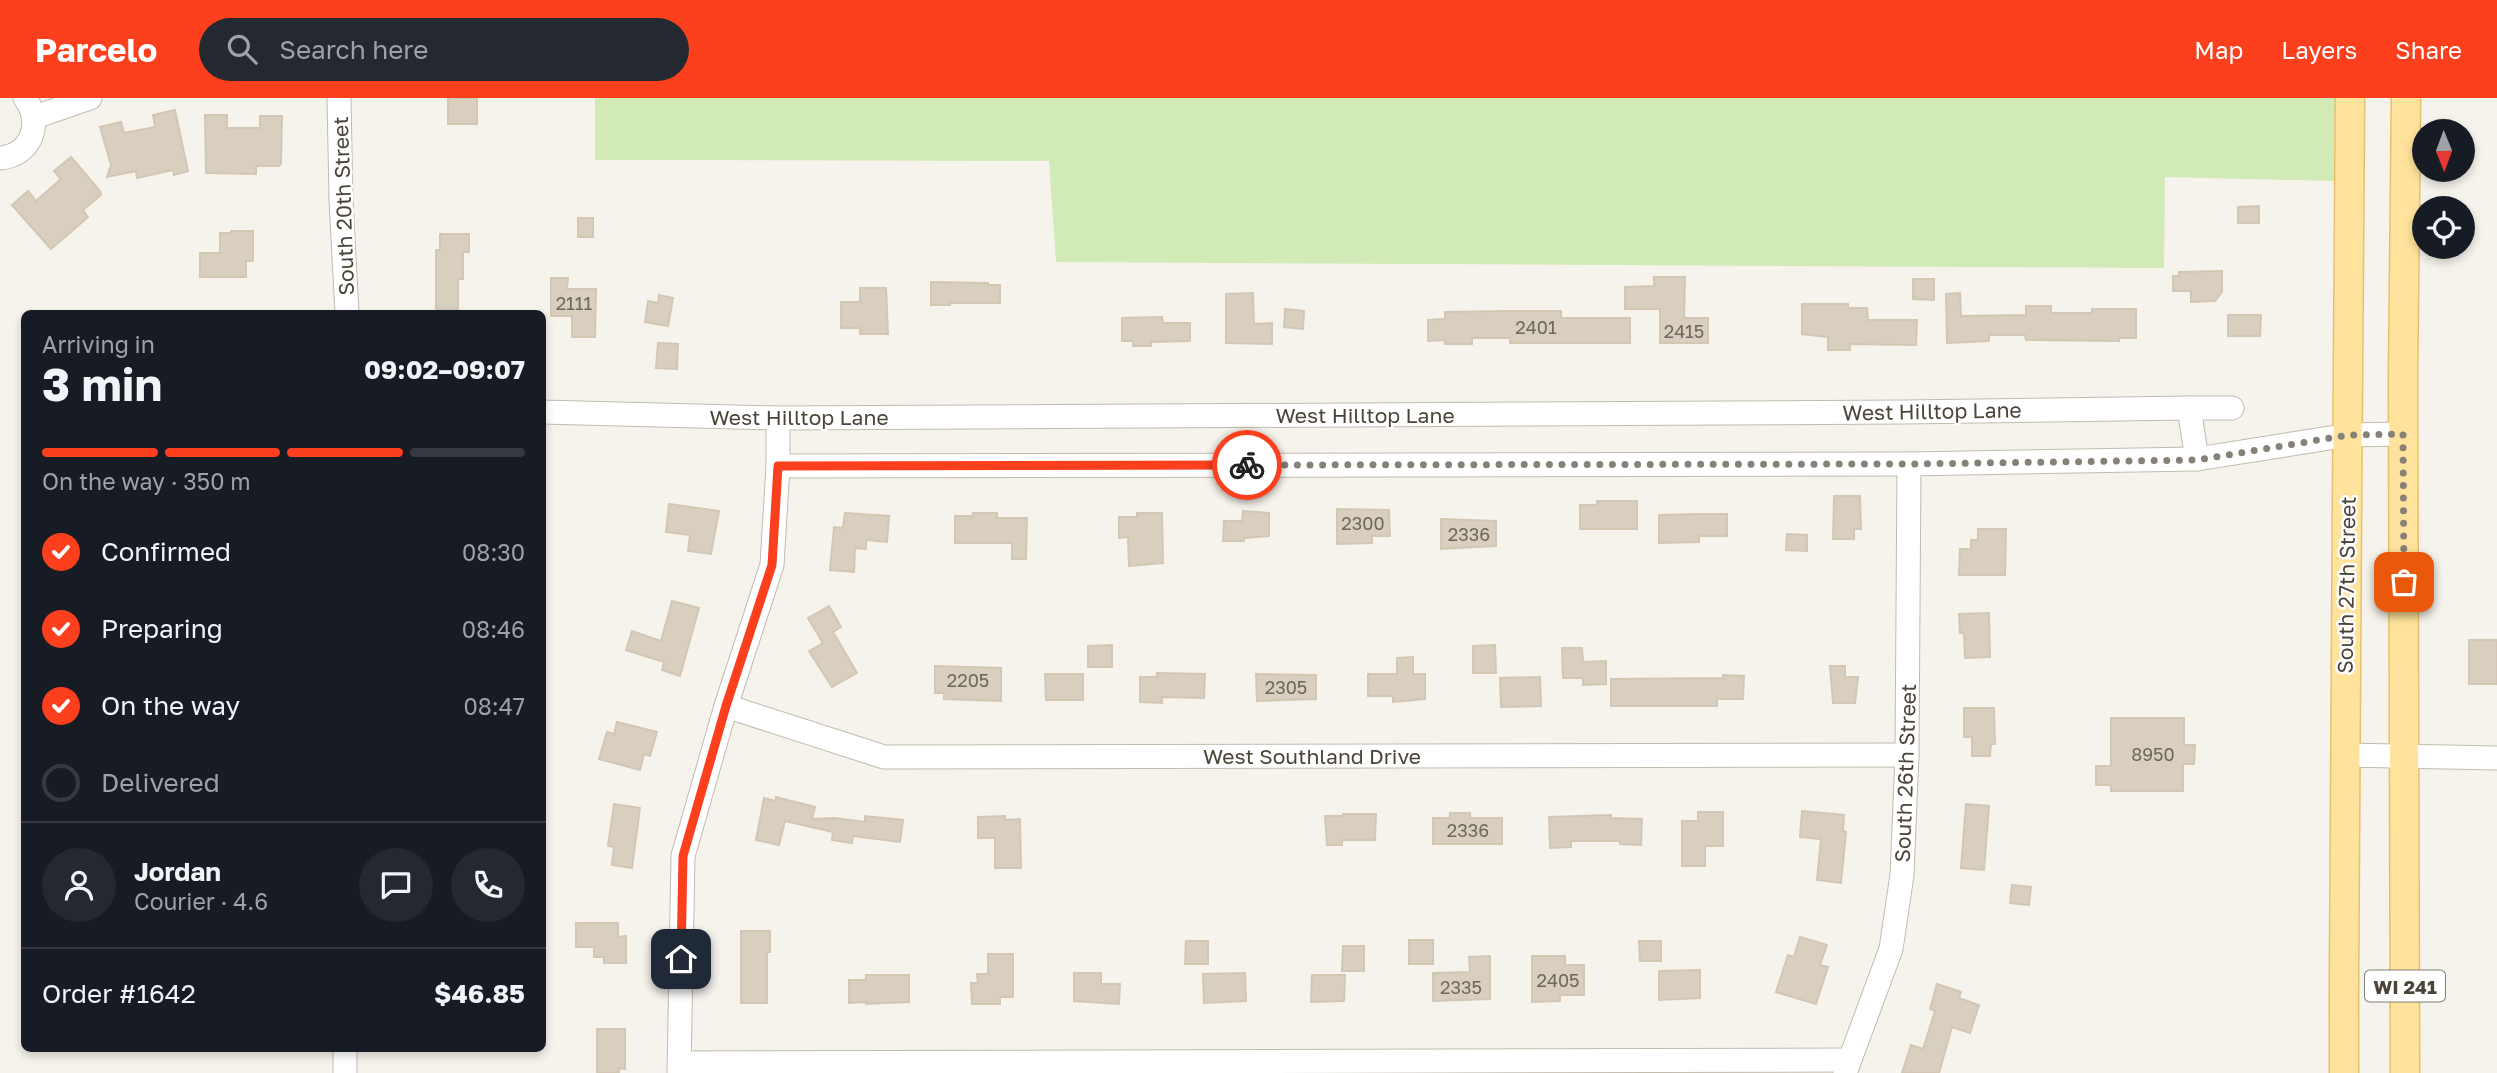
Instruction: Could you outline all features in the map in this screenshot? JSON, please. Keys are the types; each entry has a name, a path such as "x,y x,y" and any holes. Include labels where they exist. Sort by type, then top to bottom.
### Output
{"main road":[{"name":"South 27th Street","path":"2344,1073 2343,755 2349,435 2350,98"},
{"name":"WI 241","path":"2405,1073 2403,434 2406,98"}],"street":[{"path":"0,158 14,155 24,149 31,139 35,128 30,107 90,98"},
{"name":"South 20th Street","path":"339,98 347,310"},
{"path":"2189,408 2197,460"},
{"name":"West Hilltop Lane","path":"546,412 778,418 2232,408"},
{"path":"778,418 772,565 726,706 683,856 680,1068 1847,1066"},
{"path":"778,466 1909,464 2197,460 2349,435 2403,434"},
{"name":"South 26th Street","path":"1847,1066 1891,949 1902,876 1907,755 1909,464"},
{"name":"West Southland Drive","path":"726,706 884,757 1907,755"},
{"path":"2343,755 2497,758"},
{"path":"345,1052 345,1073"}],"green space":[{"path":"595,98 2335,98 2334,181 2165,177 2164,268 1056,262 1049,161 595,160"}],"building":[{"path":"448,98 477,98 477,124 448,124"},
{"path":"175,110 188,171 174,175 173,170 137,178 136,171 107,177 111,165 100,127 121,122 124,133 155,127 153,115"},
{"path":"205,115 227,115 227,128 260,128 260,116 282,116 281,163 279,166 256,166 256,174 206,173"},
{"path":"71,157 101,195 83,210 88,217 51,249 12,205 28,191 36,201 61,179 54,171"},
{"path":"2259,206 2259,223 2238,223 2238,207"},
{"path":"578,218 593,218 593,237 578,237"},
{"path":"253,231 253,261 246,261 246,277 200,277 200,253 220,253 220,233"},
{"path":"440,234 469,234 469,252 463,252 463,279 458,279 458,310 436,310 436,250 440,250"},
{"path":"2222,271 2222,292 2215,301 2191,302 2191,291 2173,291 2173,276 2179,276 2179,272"},
{"path":"1654,277 1685,277 1684,318 1708,318 1708,343 1660,343 1660,309 1625,309 1625,287 1654,286"},
{"path":"551,278 568,278 567,289 596,289 595,337 572,337 572,316 551,316"},
{"path":"1913,279 1934,279 1934,300 1913,299"},
{"path":"931,282 1000,285 1000,303 931,305"},
{"path":"860,288 886,288 888,334 860,334 860,328 841,328 841,302 860,302"},
{"path":"1253,293 1254,324 1272,323 1272,344 1226,343 1226,294"},
{"path":"1960,293 1961,316 2026,315 2026,306 2051,306 2051,313 2136,309 2136,338 2119,338 2119,341 2026,340 2025,335 1989,335 1989,341 1947,343 1946,294"},
{"path":"659,295 673,298 668,326 645,322 648,301 658,303"},
{"path":"1802,304 1848,304 1848,308 1867,308 1868,320 1917,320 1916,345 1850,344 1850,350 1828,350 1828,337 1802,334"},
{"path":"1285,309 1304,311 1303,329 1284,327"},
{"path":"1561,311 1561,318 1630,318 1630,343 1510,343 1510,338 1472,338 1472,344 1445,344 1445,340 1428,341 1428,320 1445,319 1445,312"},
{"path":"2228,315 2261,315 2260,336 2228,336"},
{"path":"1162,317 1163,323 1190,323 1190,341 1151,342 1151,346 1133,346 1133,341 1122,341 1122,318"},
{"path":"658,343 678,344 677,369 656,368"},
{"path":"1834,496 1860,496 1861,529 1854,529 1854,539 1833,539"},
{"path":"1597,501 1637,501 1637,529 1580,529 1580,505 1597,505"},
{"path":"669,504 719,511 711,554 688,551 690,535 666,532"},
{"path":"1337,509 1389,510 1390,536 1372,536 1372,543 1337,544"},
{"path":"1243,511 1269,513 1269,536 1244,538 1244,541 1223,541 1224,521 1242,521"},
{"path":"845,513 889,516 887,542 866,540 866,549 855,548 854,572 830,570 834,527 843,528"},
{"path":"973,513 997,513 997,518 1027,518 1026,559 1012,559 1012,543 955,543 955,516 973,516"},
{"path":"1137,513 1162,513 1163,563 1129,566 1128,537 1119,538 1119,517 1137,517"},
{"path":"1727,514 1727,536 1699,536 1699,542 1659,543 1659,515"},
{"path":"1441,519 1496,521 1496,546 1441,549"},
{"path":"1978,529 2006,529 2005,575 1959,575 1960,549 1971,549 1971,540 1978,540"},
{"path":"1787,534 1807,535 1807,551 1786,550"},
{"path":"672,601 699,608 680,676 662,670 664,662 626,650 632,631 661,641"},
{"path":"829,606 841,627 833,632 857,673 832,687 809,651 823,643 808,618"},
{"path":"1989,613 1990,657 1965,658 1964,633 1960,633 1959,614"},
{"path":"2469,640 2497,640 2497,684 2469,684"},
{"path":"1112,645 1112,667 1088,667 1088,646"},
{"path":"1495,645 1496,673 1473,673 1473,646"},
{"path":"1562,648 1582,648 1583,662 1606,661 1606,684 1583,685 1583,678 1563,678"},
{"path":"1413,657 1413,674 1425,674 1425,699 1393,702 1393,696 1368,696 1368,674 1397,674 1397,658"},
{"path":"935,666 1001,668 1001,701 944,699 944,693 935,693"},
{"path":"1830,666 1845,666 1845,677 1858,677 1855,703 1833,703"},
{"path":"1157,673 1205,674 1204,698 1162,697 1162,703 1140,702 1140,677 1157,677"},
{"path":"1045,674 1083,674 1083,700 1046,700"},
{"path":"1256,674 1316,675 1316,699 1257,701"},
{"path":"1723,675 1744,676 1743,699 1717,699 1717,706 1611,706 1611,679 1723,678"},
{"path":"1540,677 1541,706 1501,707 1500,678"},
{"path":"1964,708 1994,708 1995,744 1991,744 1990,756 1972,756 1972,737 1964,737"},
{"path":"2111,718 2184,718 2184,745 2195,745 2194,764 2183,764 2183,791 2111,791 2111,785 2096,785 2096,766 2111,766"},
{"path":"617,722 657,732 650,756 644,754 640,770 599,759 607,732 614,734"},
{"path":"776,797 815,807 812,819 835,818 865,822 865,816 903,820 900,842 853,836 852,843 832,840 833,832 785,821 779,845 756,840 764,798 776,801"},
{"path":"614,804 640,808 632,868 612,865 614,847 608,846"},
{"path":"1966,804 1989,806 1984,870 1961,868"},
{"path":"1802,811 1844,815 1843,831 1846,832 1841,883 1817,880 1821,839 1800,837"},
{"path":"1698,812 1723,812 1723,846 1705,846 1705,866 1682,866 1682,821 1698,821"},
{"path":"1450,813 1470,813 1470,818 1502,818 1502,844 1433,844 1433,818 1450,818"},
{"path":"1376,814 1375,840 1342,840 1342,845 1327,845 1325,816"},
{"path":"1611,815 1611,818 1642,819 1641,845 1620,844 1620,841 1571,841 1571,847 1550,848 1549,817"},
{"path":"1005,816 1005,820 1020,819 1021,868 995,868 995,838 978,838 978,817"},
{"path":"2012,885 2031,887 2029,905 2010,903"},
{"path":"576,923 618,923 618,937 626,936 626,963 604,963 604,957 594,957 594,947 576,947"},
{"path":"741,931 770,931 770,952 767,952 767,1003 741,1003"},
{"path":"1800,937 1827,945 1820,965 1828,967 1816,1004 1776,992 1788,955 1794,957"},
{"path":"1409,940 1433,940 1433,964 1409,964"},
{"path":"1186,941 1208,941 1208,964 1185,964"},
{"path":"1639,941 1661,941 1661,961 1640,961"},
{"path":"1343,946 1364,946 1364,971 1342,971"},
{"path":"988,954 1013,954 1013,997 1000,997 1000,1004 972,1004 971,983 978,983 977,974 988,974"},
{"path":"1490,956 1490,999 1433,1001 1433,973 1470,972 1469,957"},
{"path":"1532,956 1565,956 1565,965 1584,965 1584,995 1560,995 1560,1001 1532,1002"},
{"path":"1700,970 1700,998 1659,1000 1659,971"},
{"path":"1074,973 1101,973 1101,984 1120,984 1119,1004 1074,1001"},
{"path":"1245,973 1246,1001 1204,1003 1203,974"},
{"path":"866,975 909,975 909,1002 849,1003 849,980 866,980"},
{"path":"1312,975 1345,975 1344,1001 1311,1002"},
{"path":"1937,984 1961,992 1959,998 1979,1005 1970,1033 1952,1027 1939,1073 1902,1073 1911,1045 1923,1049 1935,1011 1930,1009"},
{"path":"597,1029 625,1029 625,1069 619,1068 619,1073 597,1073"}],"way so far":[{"path":"1247,465 1909,464 2197,460 2349,435 2403,434 2404,582"}],"route":[{"path":"681,959 683,856 726,706 772,565 778,466 1247,465"}]}
